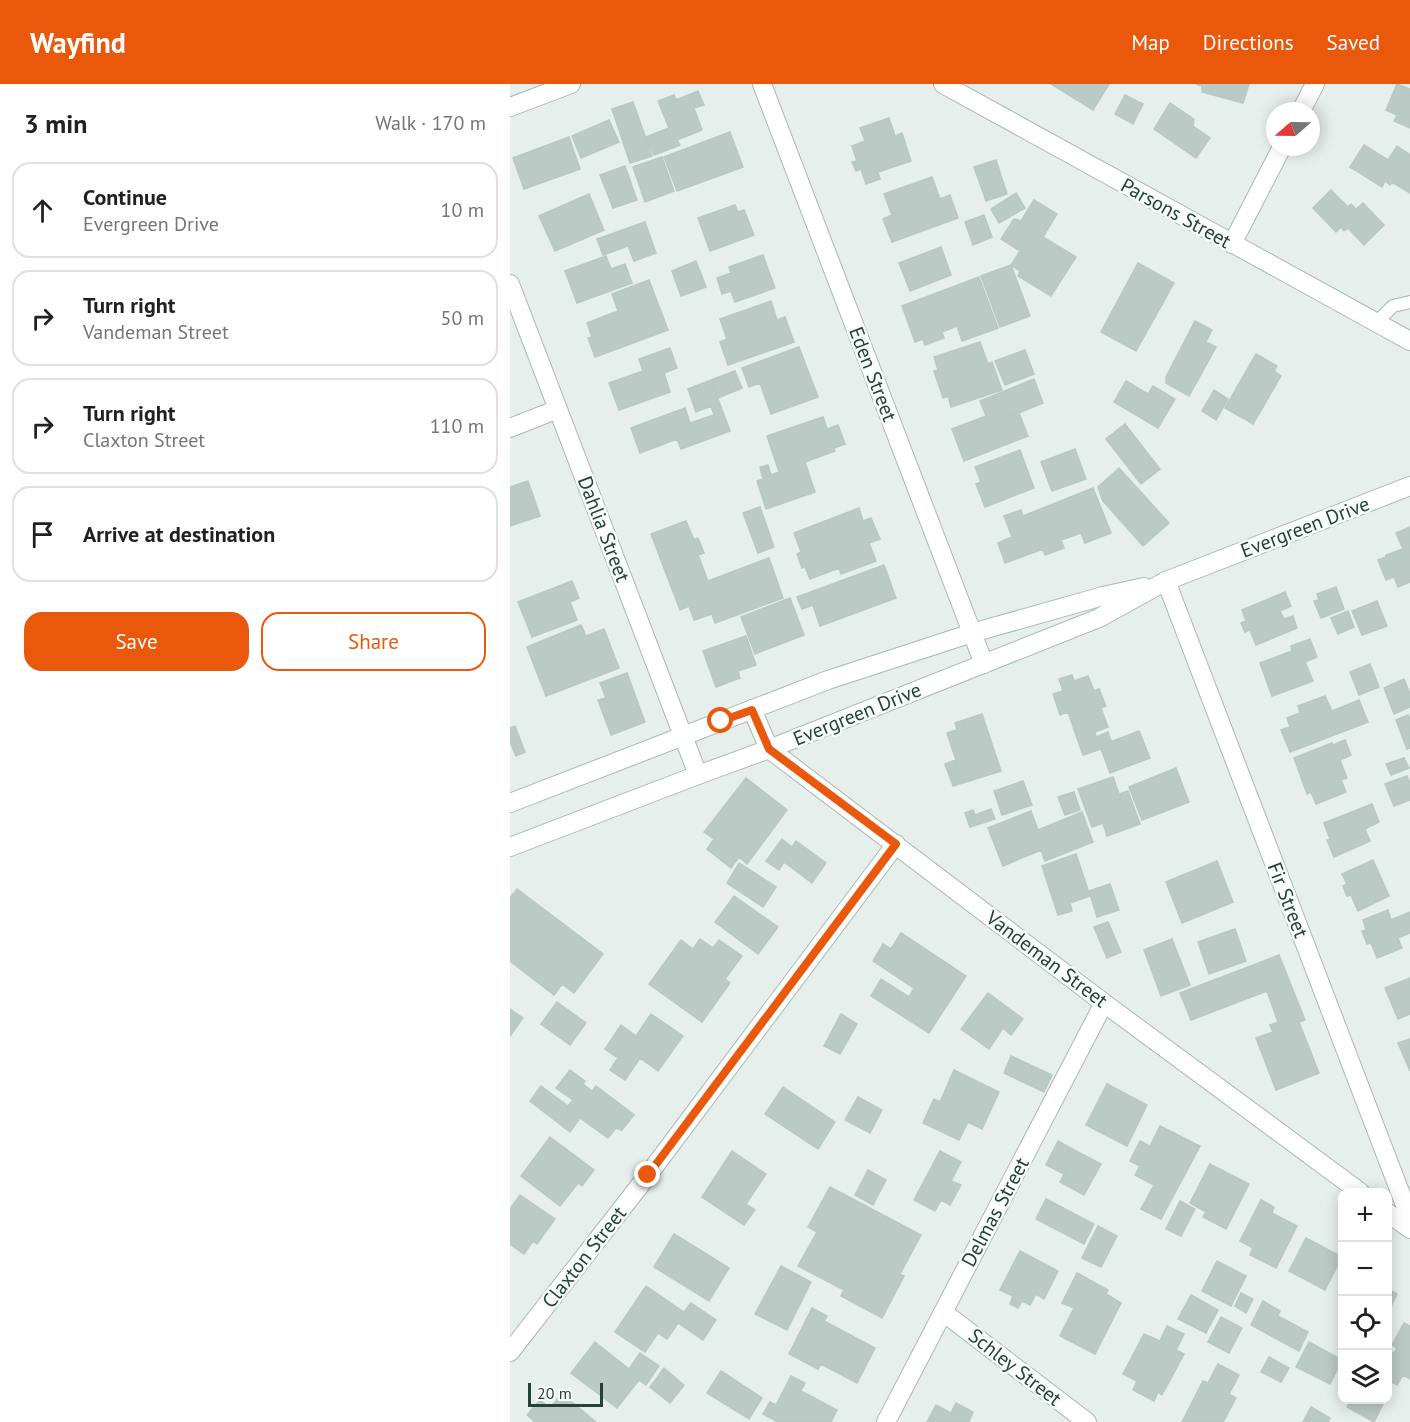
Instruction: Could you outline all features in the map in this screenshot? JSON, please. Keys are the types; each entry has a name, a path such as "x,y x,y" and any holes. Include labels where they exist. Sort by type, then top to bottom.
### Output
{"street":[{"path":"510,107 571,84"},
{"name":"Eden Street","path":"762,84 984,664"},
{"name":"Parsons Street","path":"943,84 1410,341"},
{"path":"1306,102 1315,84"},
{"path":"1232,244 1277,156"},
{"name":"Dahlia Street","path":"510,284 698,775"},
{"path":"510,428 558,410"},
{"name":"Evergreen Drive","path":"510,802 828,680 972,633 1103,596 1166,581 1410,486"},
{"name":"Evergreen Drive","path":"510,847 769,749 1100,618 1166,581"},
{"name":"Fir Street","path":"1166,581 1410,1218"},
{"name":"Vandeman Street","path":"752,710 769,749 1104,1003 1355,1188"},
{"name":"Claxton Street","path":"510,1352 648,1175 896,844"},
{"name":"Delmas Street","path":"886,1422 1104,1003"},
{"path":"1392,1216 1410,1229"},
{"name":"Schley Street","path":"943,1312 1087,1422"}],"lane":[{"path":"1376,323 1393,306 1410,302"}],"building":[{"path":"1051,84 1109,84 1093,110"},
{"path":"1196,84 1249,84 1243,103 1202,92 1202,86"},
{"path":"1397,84 1410,89 1410,128 1394,121 1397,115 1386,110"},
{"path":"698,91 704,105 694,108 702,130 677,140 680,145 654,155 646,137 669,128 658,101 674,95 676,100"},
{"path":"1125,95 1143,104 1133,124 1115,114"},
{"path":"633,102 652,156 630,163 612,109"},
{"path":"1170,103 1194,119 1193,126 1210,138 1196,158 1154,129"},
{"path":"889,118 895,136 902,133 911,161 878,172 880,179 866,184 861,169 856,171 852,162 857,161 852,146 865,141 860,128"},
{"path":"609,120 619,142 581,158 572,136"},
{"path":"730,132 743,167 677,191 664,157"},
{"path":"569,137 580,169 524,189 513,158"},
{"path":"1364,145 1388,160 1397,146 1410,155 1410,193 1392,182 1390,185 1385,181 1382,187 1350,167"},
{"path":"662,157 674,191 645,202 633,167"},
{"path":"996,160 1007,194 986,201 974,167"},
{"path":"625,166 637,200 613,208 600,175"},
{"path":"932,177 940,199 950,195 958,218 892,242 883,219 892,215 884,194"},
{"path":"1331,190 1348,207 1351,204 1356,209 1363,203 1384,225 1364,245 1348,228 1344,231 1341,227 1336,232 1313,208"},
{"path":"1016,193 1025,208 999,223 991,209"},
{"path":"589,194 604,230 555,251 539,216"},
{"path":"1034,200 1057,214 1043,237 1076,257 1051,296 1018,276 1020,271 1011,265 1020,251 1001,239 1014,219 1021,221"},
{"path":"735,205 738,212 744,210 754,235 710,251 698,218"},
{"path":"984,215 992,237 973,245 965,222"},
{"path":"645,222 656,253 634,261 628,246 603,255 597,239"},
{"path":"941,247 951,275 910,291 899,263"},
{"path":"763,255 775,288 735,302 731,291 722,294 717,278 731,273 729,267"},
{"path":"606,256 611,269 625,264 632,283 577,303 565,271"},
{"path":"696,261 706,287 681,296 672,271"},
{"path":"1138,263 1174,283 1136,351 1101,332"},
{"path":"1011,265 1030,316 1000,327 981,276"},
{"path":"979,277 998,328 962,341 957,326 942,332 944,338 925,345 923,339 915,342 902,306"},
{"path":"649,280 668,330 595,357 588,338 592,337 587,323 618,311 612,294"},
{"path":"771,301 777,320 785,317 794,342 728,365 720,342 727,339 720,319"},
{"path":"1195,321 1212,330 1206,342 1216,347 1189,396 1166,383 1166,377"},
{"path":"980,342 988,364 992,362 1002,390 951,407 948,396 943,398 934,371 938,370 934,357"},
{"path":"799,347 818,397 771,414 760,383 749,387 742,368"},
{"path":"670,348 677,368 664,373 670,392 619,410 609,383 643,371 639,359"},
{"path":"1025,350 1034,374 1005,385 995,361"},
{"path":"1256,354 1277,366 1274,371 1281,376 1253,424 1225,408"},
{"path":"735,371 742,388 718,398 711,380"},
{"path":"1034,379 1043,403 1006,418 1002,410 986,416 980,401"},
{"path":"711,380 730,431 681,449 677,439 640,453 631,428 685,408 690,423 714,415 711,406 696,412 688,389"},
{"path":"1126,381 1148,394 1153,386 1175,399 1158,428 1114,402"},
{"path":"1214,390 1228,399 1216,420 1202,411"},
{"path":"1002,410 1006,418 1019,413 1028,436 964,461 952,429"},
{"path":"823,417 827,429 838,425 845,444 834,448 835,451 805,462 815,492 766,509 757,481 763,479 760,467 768,465 771,475 779,472 767,436"},
{"path":"1125,424 1160,469 1141,484 1106,439"},
{"path":"1075,449 1086,479 1052,491 1041,462"},
{"path":"1020,450 1034,488 985,507 976,484 981,482 975,467"},
{"path":"1119,468 1169,523 1143,546 1103,501 1098,487"},
{"path":"528,481 540,516 510,526 510,487"},
{"path":"1093,488 1111,533 1085,543 1081,533 1061,540 1064,548 1045,555 1043,549 1005,563 998,543 1012,537 1004,516 1021,510 1023,516"},
{"path":"760,507 774,547 758,553 743,513"},
{"path":"859,508 863,521 871,518 880,539 869,543 876,561 841,574 839,568 810,579 805,567 802,568 797,554 801,552 794,533"},
{"path":"686,521 694,540 698,538 704,553 698,555 708,581 769,558 783,598 715,623 712,614 694,620 689,606 680,610 651,534"},
{"path":"1410,527 1410,582 1398,587 1394,577 1386,580 1378,560 1403,549 1396,533"},
{"path":"884,565 896,598 820,626 813,605 802,609 797,597"},
{"path":"572,581 579,598 570,602 577,620 532,637 518,602"},
{"path":"1336,587 1344,609 1321,618 1314,601 1319,600 1317,594"},
{"path":"1285,592 1291,606 1280,611 1284,619 1293,616 1297,628 1256,645 1250,630 1245,632 1241,623 1246,621 1242,610"},
{"path":"790,598 804,635 755,654 741,617"},
{"path":"1377,601 1387,626 1362,635 1352,611"},
{"path":"1348,611 1354,627 1338,634 1331,618"},
{"path":"581,625 586,636 604,629 619,668 546,696 527,647"},
{"path":"746,636 756,665 738,671 740,678 716,687 703,651"},
{"path":"1310,639 1317,657 1305,662 1313,681 1272,696 1260,663 1292,651 1291,646"},
{"path":"1370,664 1379,687 1359,695 1350,672"},
{"path":"627,673 645,722 611,735 598,700 606,698 600,683"},
{"path":"1072,675 1074,681 1088,676 1094,691 1099,689 1106,706 1101,708 1108,727 1095,732 1096,737 1108,732 1111,741 1100,746 1101,749 1083,755 1068,712 1060,715 1053,694 1063,691 1059,679"},
{"path":"1404,679 1410,694 1410,707 1394,714 1384,688"},
{"path":"1325,696 1332,711 1359,700 1368,722 1290,752 1281,730 1290,727 1287,718 1300,713 1298,706"},
{"path":"982,714 1001,771 953,786 945,764 956,760 947,733 957,730 955,723"},
{"path":"1408,715 1410,748 1407,749 1396,720"},
{"path":"515,726 525,752 516,756 510,742 510,728"},
{"path":"1139,731 1150,758 1110,773 1100,746"},
{"path":"1345,740 1351,755 1340,760 1347,778 1341,780 1346,792 1316,804 1311,792 1307,794 1294,758"},
{"path":"1404,758 1409,768 1391,775 1386,764"},
{"path":"1176,768 1189,802 1142,820 1129,787"},
{"path":"1407,776 1410,784 1410,800 1394,806 1385,784"},
{"path":"1113,777 1119,794 1128,791 1140,824 1107,836 1103,823 1092,827 1078,789"},
{"path":"746,778 787,810 747,864 739,857 731,868 707,849 714,839 704,832"},
{"path":"1023,781 1032,805 1002,815 994,791"},
{"path":"1074,792 1080,810 1065,815 1058,797"},
{"path":"1372,804 1379,822 1365,829 1370,841 1334,857 1327,840 1330,839 1324,823"},
{"path":"991,809 995,819 970,827 965,813 973,810 975,815"},
{"path":"1031,811 1038,830 1082,812 1093,842 1045,861 1041,850 1003,866 988,828"},
{"path":"782,839 792,847 796,841 826,863 812,883 784,862 779,870 766,861"},
{"path":"1076,854 1090,896 1070,903 1072,911 1058,915 1042,866"},
{"path":"1373,860 1389,896 1358,911 1351,895 1347,896 1343,886 1347,884 1342,874"},
{"path":"1217,861 1233,902 1182,923 1166,882"},
{"path":"739,863 776,887 763,907 727,883"},
{"path":"1110,884 1119,910 1097,917 1089,891"},
{"path":"517,889 603,954 574,993 562,984 554,995 510,961 510,898"},
{"path":"734,896 778,927 758,954 715,922"},
{"path":"1388,910 1391,920 1410,912 1410,933 1398,938 1402,948 1377,958 1371,943 1367,944 1362,931 1366,930 1363,920"},
{"path":"1108,922 1121,952 1107,958 1094,927"},
{"path":"1235,929 1246,961 1209,974 1198,942"},
{"path":"901,933 966,976 929,1033 871,996 881,979 909,997 914,988 873,961 883,944 891,949"},
{"path":"700,939 713,948 719,940 742,956 725,979 730,983 702,1022 649,984 681,940 693,949"},
{"path":"1172,939 1190,985 1161,996 1144,950"},
{"path":"1279,955 1305,1020 1299,1022 1319,1073 1276,1090 1256,1038 1273,1032 1270,1025 1278,1022 1267,991 1191,1020 1180,993"},
{"path":"1410,978 1410,1014 1398,1019 1385,988"},
{"path":"988,993 1023,1019 1011,1035 1003,1028 989,1049 961,1029"},
{"path":"557,1002 586,1023 570,1045 541,1024"},
{"path":"510,1009 523,1018 510,1036"},
{"path":"651,1014 683,1036 658,1071 640,1058 625,1080 610,1070 618,1058 605,1049 621,1025 636,1036"},
{"path":"841,1014 857,1024 840,1054 824,1046"},
{"path":"1410,1039 1410,1071 1398,1043"},
{"path":"1011,1056 1052,1075 1044,1092 1004,1073"},
{"path":"570,1070 585,1081 583,1084 592,1091 596,1086 634,1115 622,1130 616,1128 608,1138 580,1118 570,1132 530,1101 541,1086 568,1106 573,1100 556,1088"},
{"path":"954,1070 999,1092 982,1129 968,1122 959,1140 923,1123 934,1099 940,1102"},
{"path":"1107,1084 1147,1105 1127,1146 1086,1125"},
{"path":"783,1087 835,1122 818,1149 765,1114"},
{"path":"858,1097 882,1110 870,1133 845,1120"},
{"path":"1160,1126 1200,1146 1161,1219 1141,1209 1154,1185 1135,1175 1140,1166 1130,1161 1140,1141 1150,1146"},
{"path":"550,1137 594,1170 582,1186 578,1183 560,1206 521,1176"},
{"path":"1058,1141 1076,1151 1064,1174 1046,1165"},
{"path":"732,1151 766,1174 746,1204 755,1210 744,1225 702,1197"},
{"path":"940,1151 961,1162 951,1181 961,1185 950,1205 941,1200 935,1211 914,1200"},
{"path":"1076,1151 1101,1164 1084,1195 1060,1182"},
{"path":"1210,1164 1249,1184 1226,1229 1203,1217 1206,1212 1190,1203"},
{"path":"868,1170 886,1180 873,1205 855,1195"},
{"path":"830,1187 921,1235 900,1274 904,1276 882,1318 841,1296 844,1290 798,1266 817,1232 808,1227"},
{"path":"520,1195 555,1219 537,1244 533,1241 524,1254 510,1244 510,1209"},
{"path":"1046,1199 1094,1224 1084,1244 1036,1219"},
{"path":"1261,1200 1274,1207 1272,1213 1297,1226 1276,1268 1250,1255 1253,1248 1240,1241"},
{"path":"1180,1201 1195,1209 1181,1236 1166,1229"},
{"path":"1098,1226 1117,1236 1101,1267 1082,1258"},
{"path":"674,1234 729,1268 709,1301 654,1267"},
{"path":"1306,1238 1338,1255 1338,1265 1325,1290 1289,1271"},
{"path":"1020,1251 1058,1271 1044,1299 1036,1294 1030,1305 1022,1301 1018,1308 1010,1304 1013,1296 1000,1290"},
{"path":"1217,1261 1246,1276 1231,1306 1202,1291"},
{"path":"781,1266 811,1282 787,1330 755,1314"},
{"path":"1077,1273 1108,1290 1106,1294 1121,1303 1095,1354 1060,1336 1074,1308 1062,1303"},
{"path":"646,1286 684,1312 691,1303 716,1320 703,1340 678,1323 667,1339 658,1333 645,1352 615,1332"},
{"path":"1392,1291 1397,1294 1392,1304"},
{"path":"1241,1293 1253,1299 1246,1313 1235,1306"},
{"path":"1191,1295 1218,1310 1206,1333 1178,1319"},
{"path":"1263,1301 1280,1311 1278,1316 1308,1332 1299,1351 1251,1325"},
{"path":"812,1308 827,1316 824,1321 875,1348 857,1383 821,1364 818,1369 789,1354"},
{"path":"1221,1317 1242,1328 1229,1353 1208,1342"},
{"path":"1404,1323 1410,1326 1410,1379 1403,1375 1397,1385 1392,1382 1392,1352 1394,1353 1397,1348 1392,1345"},
{"path":"1167,1326 1184,1334 1176,1350 1184,1354 1162,1395 1158,1392 1154,1401 1133,1390 1137,1381 1123,1374 1144,1334 1160,1341"},
{"path":"595,1342 629,1369 640,1353 659,1366 646,1385 639,1380 617,1408 571,1373"},
{"path":"1309,1342 1338,1358 1338,1368 1330,1384 1296,1367"},
{"path":"1269,1357 1289,1368 1281,1382 1261,1372"},
{"path":"1218,1364 1239,1375 1229,1394 1236,1398 1223,1422 1182,1422 1203,1381 1208,1383"},
{"path":"664,1368 684,1385 670,1403 650,1387"},
{"path":"721,1371 762,1398 749,1419 707,1393"},
{"path":"791,1376 805,1383 801,1391 837,1410 831,1422 778,1422 763,1414 770,1402 776,1405"},
{"path":"562,1394 596,1422 535,1422 527,1415 540,1400 550,1408"},
{"path":"956,1403 973,1412 969,1422 927,1422 936,1405 951,1413"},
{"path":"1349,1404 1383,1404 1374,1422 1347,1407"},
{"path":"1311,1407 1330,1418 1328,1422 1303,1422"}],"route":[{"path":"648,1175 896,844 769,749 752,710 721,721"}]}
